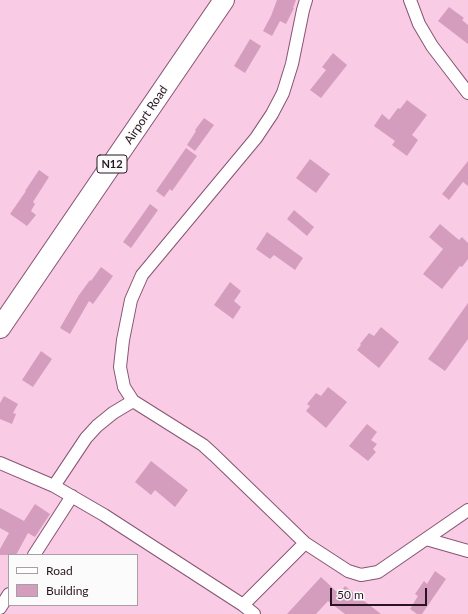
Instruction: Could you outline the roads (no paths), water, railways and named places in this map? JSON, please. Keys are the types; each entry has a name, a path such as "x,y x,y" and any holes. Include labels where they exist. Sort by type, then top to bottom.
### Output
{"highway":[{"name":"Airport Road","path":"0,328 224,0"}],"street":[{"path":"306,0 292,64 283,93 272,114 256,138 142,275 131,300 123,340 120,367 124,387 133,401 203,445 305,543 348,571 361,575 378,572 468,510"},
{"path":"410,0 419,24 432,46 468,93"},
{"path":"54,486 86,438 97,426 113,413 133,401"},
{"path":"0,463 54,486 104,515 243,605 254,614"},
{"path":"35,554 72,496"},
{"path":"426,539 468,551"},
{"path":"243,605 305,543"},
{"path":"0,608 8,596"}]}
